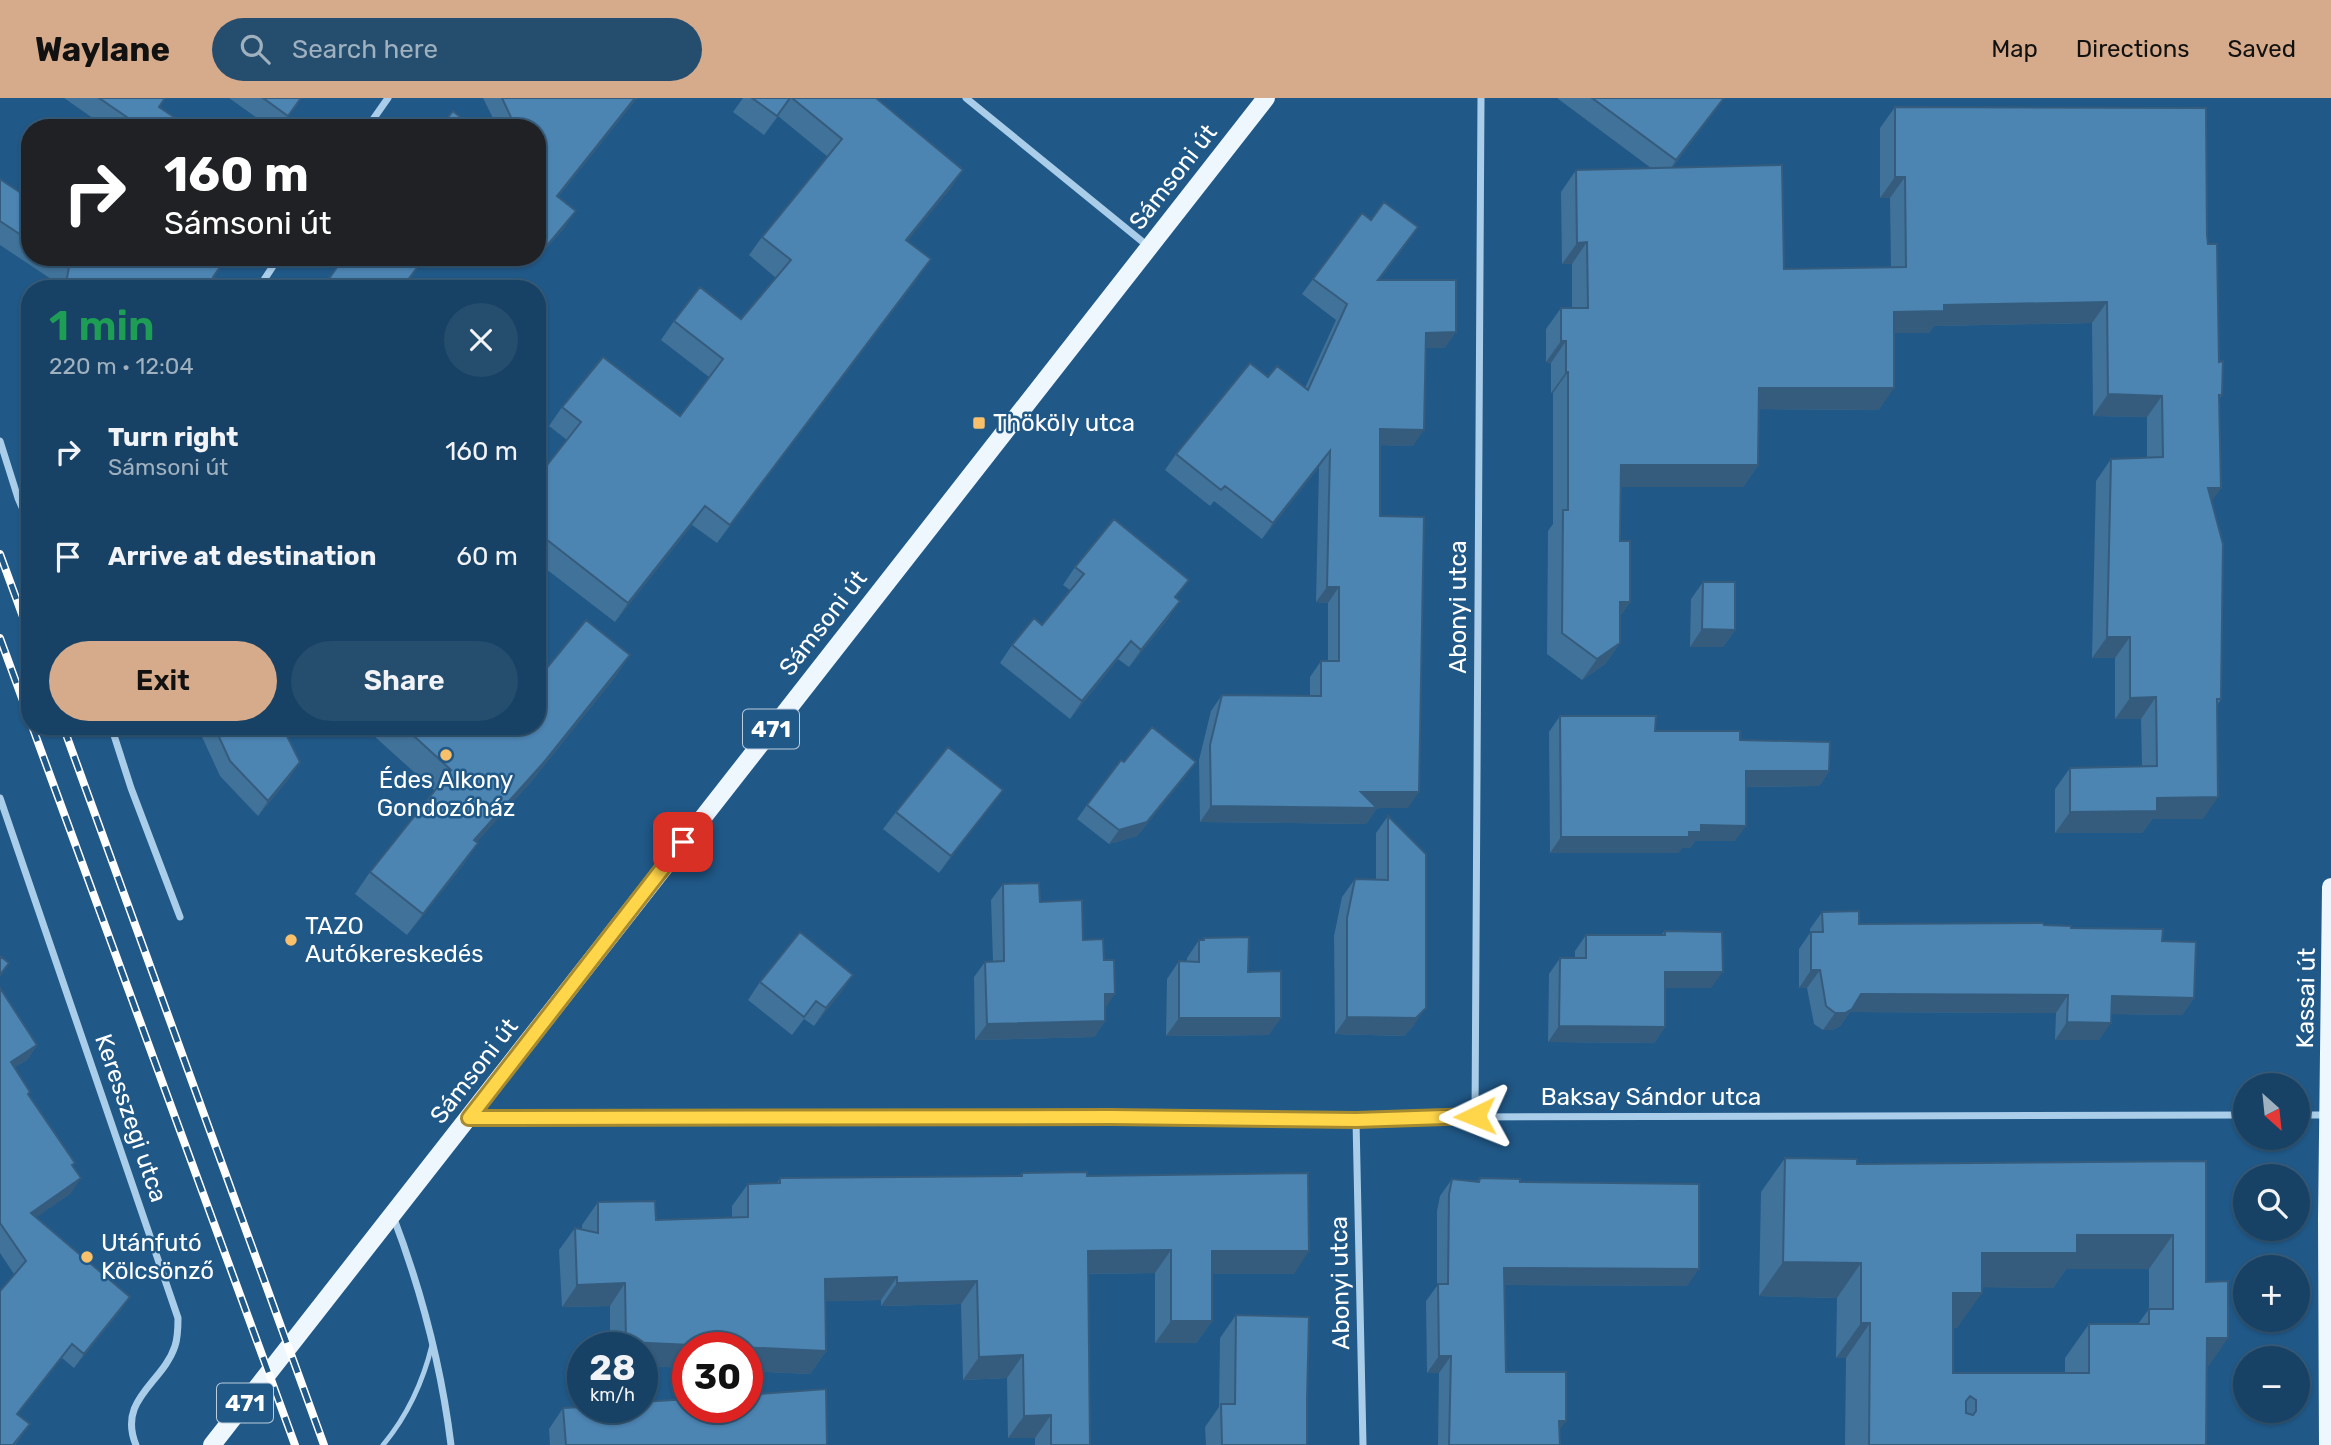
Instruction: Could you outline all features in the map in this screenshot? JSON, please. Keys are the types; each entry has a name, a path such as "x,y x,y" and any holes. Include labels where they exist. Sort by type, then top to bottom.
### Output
{"main road":[{"name":"Sámsoni út","path":"212,1445 1266,98"},
{"name":"Kassai út","path":"2328,1445 2331,887"}],"street":[{"path":"374,119 388,98"},
{"path":"965,98 1149,247"},
{"name":"Abonyi utca","path":"1475,1116 1480,98"},
{"path":"0,441 21,505"},
{"path":"114,735 180,917"},
{"name":"Keresszegi utca","path":"0,798 178,1318 175,1347 169,1360 137,1401 132,1414 131,1427 136,1445"},
{"name":"Baksay Sándor utca","path":"469,1118 1041,1116 1356,1120 1475,1116 2233,1115"},
{"path":"2310,1115 2330,1115"},
{"name":"Abonyi utca","path":"1356,1120 1363,1445"},
{"path":"393,1214 416,1275 433,1342 452,1445"}],"lane":[{"path":"383,1445 409,1409 427,1366 433,1342"}],"building":[{"path":"99,98 165,98 159,107 177,119 130,119"},
{"path":"263,98 301,98 288,116"},
{"path":"502,98 635,98 557,196 576,211 546,247 546,119 512,119"},
{"path":"752,98 790,98 777,116"},
{"path":"792,98 876,98 963,170 906,240 931,259 730,525 705,506 628,603 546,539 546,467 581,422 562,407 603,357 680,416 723,359 674,321 700,287 741,319 791,260 762,237 842,139"},
{"path":"1592,98 1724,98 1676,160"},
{"path":"1895,107 2206,108 2207,235 2208,244 2217,244 2219,362 2223,361 2222,395 2219,395 2221,488 2208,488 2223,544 2221,699 2217,699 2218,797 2157,798 2157,811 2070,812 2070,768 2157,766 2156,697 2130,698 2130,637 2107,637 2111,459 2163,457 2162,396 2108,394 2107,302 1944,305 1944,311 1894,312 1894,388 1759,388 1758,465 1621,465 1620,541 1630,541 1630,602 1620,602 1620,643 1597,659 1562,633 1563,510 1568,510 1568,372 1566,341 1561,341 1561,308 1588,308 1587,242 1577,243 1576,170 1782,165 1784,269 1906,267 1905,177 1895,177"},
{"path":"453,111 462,119 447,119"},
{"path":"0,179 21,193 21,235 0,221"},
{"path":"1384,202 1418,227 1378,280 1456,280 1456,332 1426,333 1424,430 1380,429 1380,516 1424,517 1419,792 1361,792 1377,808 1211,806 1210,745 1222,695 1321,696 1321,661 1339,661 1339,587 1327,587 1330,451 1273,523 1225,486 1221,490 1176,454 1250,363 1268,377 1277,366 1308,390 1347,304 1313,279 1362,213 1371,220"},
{"path":"221,266 213,277 217,280 67,280 69,267"},
{"path":"338,266 418,266 408,280 328,280"},
{"path":"1114,519 1189,580 1175,597 1180,601 1141,650 1131,641 1082,701 1012,645 1034,618 1042,625 1084,574 1075,567"},
{"path":"1703,582 1735,582 1735,630 1702,629"},
{"path":"586,620 630,655 545,761 474,840 478,843 423,914 370,872 451,770 413,735 546,735 546,669"},
{"path":"1560,716 1656,716 1655,731 1740,731 1740,740 1830,742 1829,771 1746,771 1746,826 1701,825 1701,832 1689,832 1689,837 1561,837"},
{"path":"1152,727 1196,762 1147,822 1119,830 1087,805 1121,760 1124,762"},
{"path":"218,735 286,735 300,762 268,801 230,761"},
{"path":"948,747 1003,790 951,856 896,812"},
{"path":"1388,816 1426,854 1426,1008 1416,1018 1347,1017 1347,918 1355,879 1388,880"},
{"path":"1039,883 1040,902 1082,900 1083,940 1103,939 1104,960 1114,960 1115,994 1105,994 1105,1021 987,1024 985,962 1004,961 1003,884"},
{"path":"1859,911 1859,924 2043,923 2071,928 2163,929 2162,941 2196,942 2194,998 2112,996 2111,1023 2067,1022 2068,995 1861,994 1852,1009 1845,1013 1835,1013 1826,1006 1820,970 1811,970 1811,932 1823,932 1822,912"},
{"path":"1665,931 1722,932 1723,972 1665,972 1665,1027 1559,1026 1560,958 1586,958 1586,935 1665,935"},
{"path":"800,932 853,975 826,1008 816,1001 804,1017 760,982"},
{"path":"1249,937 1248,972 1281,971 1281,1018 1179,1018 1179,961 1199,962 1199,940 1204,938"},
{"path":"0,956 9,963 0,975"},
{"path":"0,988 37,1045 11,1062 30,1092 28,1094 75,1163 72,1165 81,1178 31,1213 130,1297 84,1354 72,1344 17,1414 30,1424 13,1445 0,1445 0,1291 26,1261 0,1223"},
{"path":"1785,1158 1857,1159 1857,1164 2206,1161 2206,1282 2228,1281 2228,1338 2207,1338 2206,1445 1869,1445 1870,1323 1861,1323 1861,1263 1783,1262","holes":["2077,1235 2173,1235 2173,1309 2149,1309 2149,1324 2089,1324 2089,1373 1953,1373 1953,1293 1982,1293 1982,1253 2077,1253","1970,1396 1976,1400 1976,1411 1973,1415 1966,1413 1966,1401"]},
{"path":"1087,1172 1087,1176 1308,1173 1309,1251 1212,1251 1212,1321 1171,1321 1171,1250 1088,1251 1090,1445 1051,1445 1051,1415 1024,1416 1023,1355 979,1357 977,1281 897,1283 897,1277 825,1279 826,1351 763,1348 763,1332 672,1332 672,1344 658,1343 658,1332 626,1332 625,1283 577,1285 575,1228 598,1233 598,1202 655,1201 656,1220 748,1217 748,1184 780,1183 780,1178 1022,1176 1022,1173"},
{"path":"1480,1178 1520,1179 1520,1182 1699,1184 1699,1269 1504,1268 1506,1372 1566,1372 1566,1421 1559,1421 1560,1445 1449,1445 1451,1356 1439,1356 1438,1284 1448,1284 1449,1194 1452,1179 1479,1182"},
{"path":"1236,1315 1309,1317 1307,1445 1222,1445 1221,1404 1235,1404"},
{"path":"826,1389 827,1445 566,1445 563,1408 567,1408 567,1423 658,1423 658,1401 672,1400 672,1423 763,1423 763,1394"}],"railway":[{"path":"0,554 21,611"},
{"path":"0,638 21,695"},
{"path":"35,735 295,1445"},
{"path":"66,735 324,1445"}],"place":[{"name":"Thököly utca","path":"979,423"},
{"name":"Édes Alkony Gondozóház","path":"446,755"},
{"name":"TAZO Autókereskedés","path":"291,940"},
{"name":"Utánfutó Kölcsönző","path":"87,1257"}],"route":[{"path":"683,842 469,1118 1111,1117 1356,1120 1475,1116"}]}
